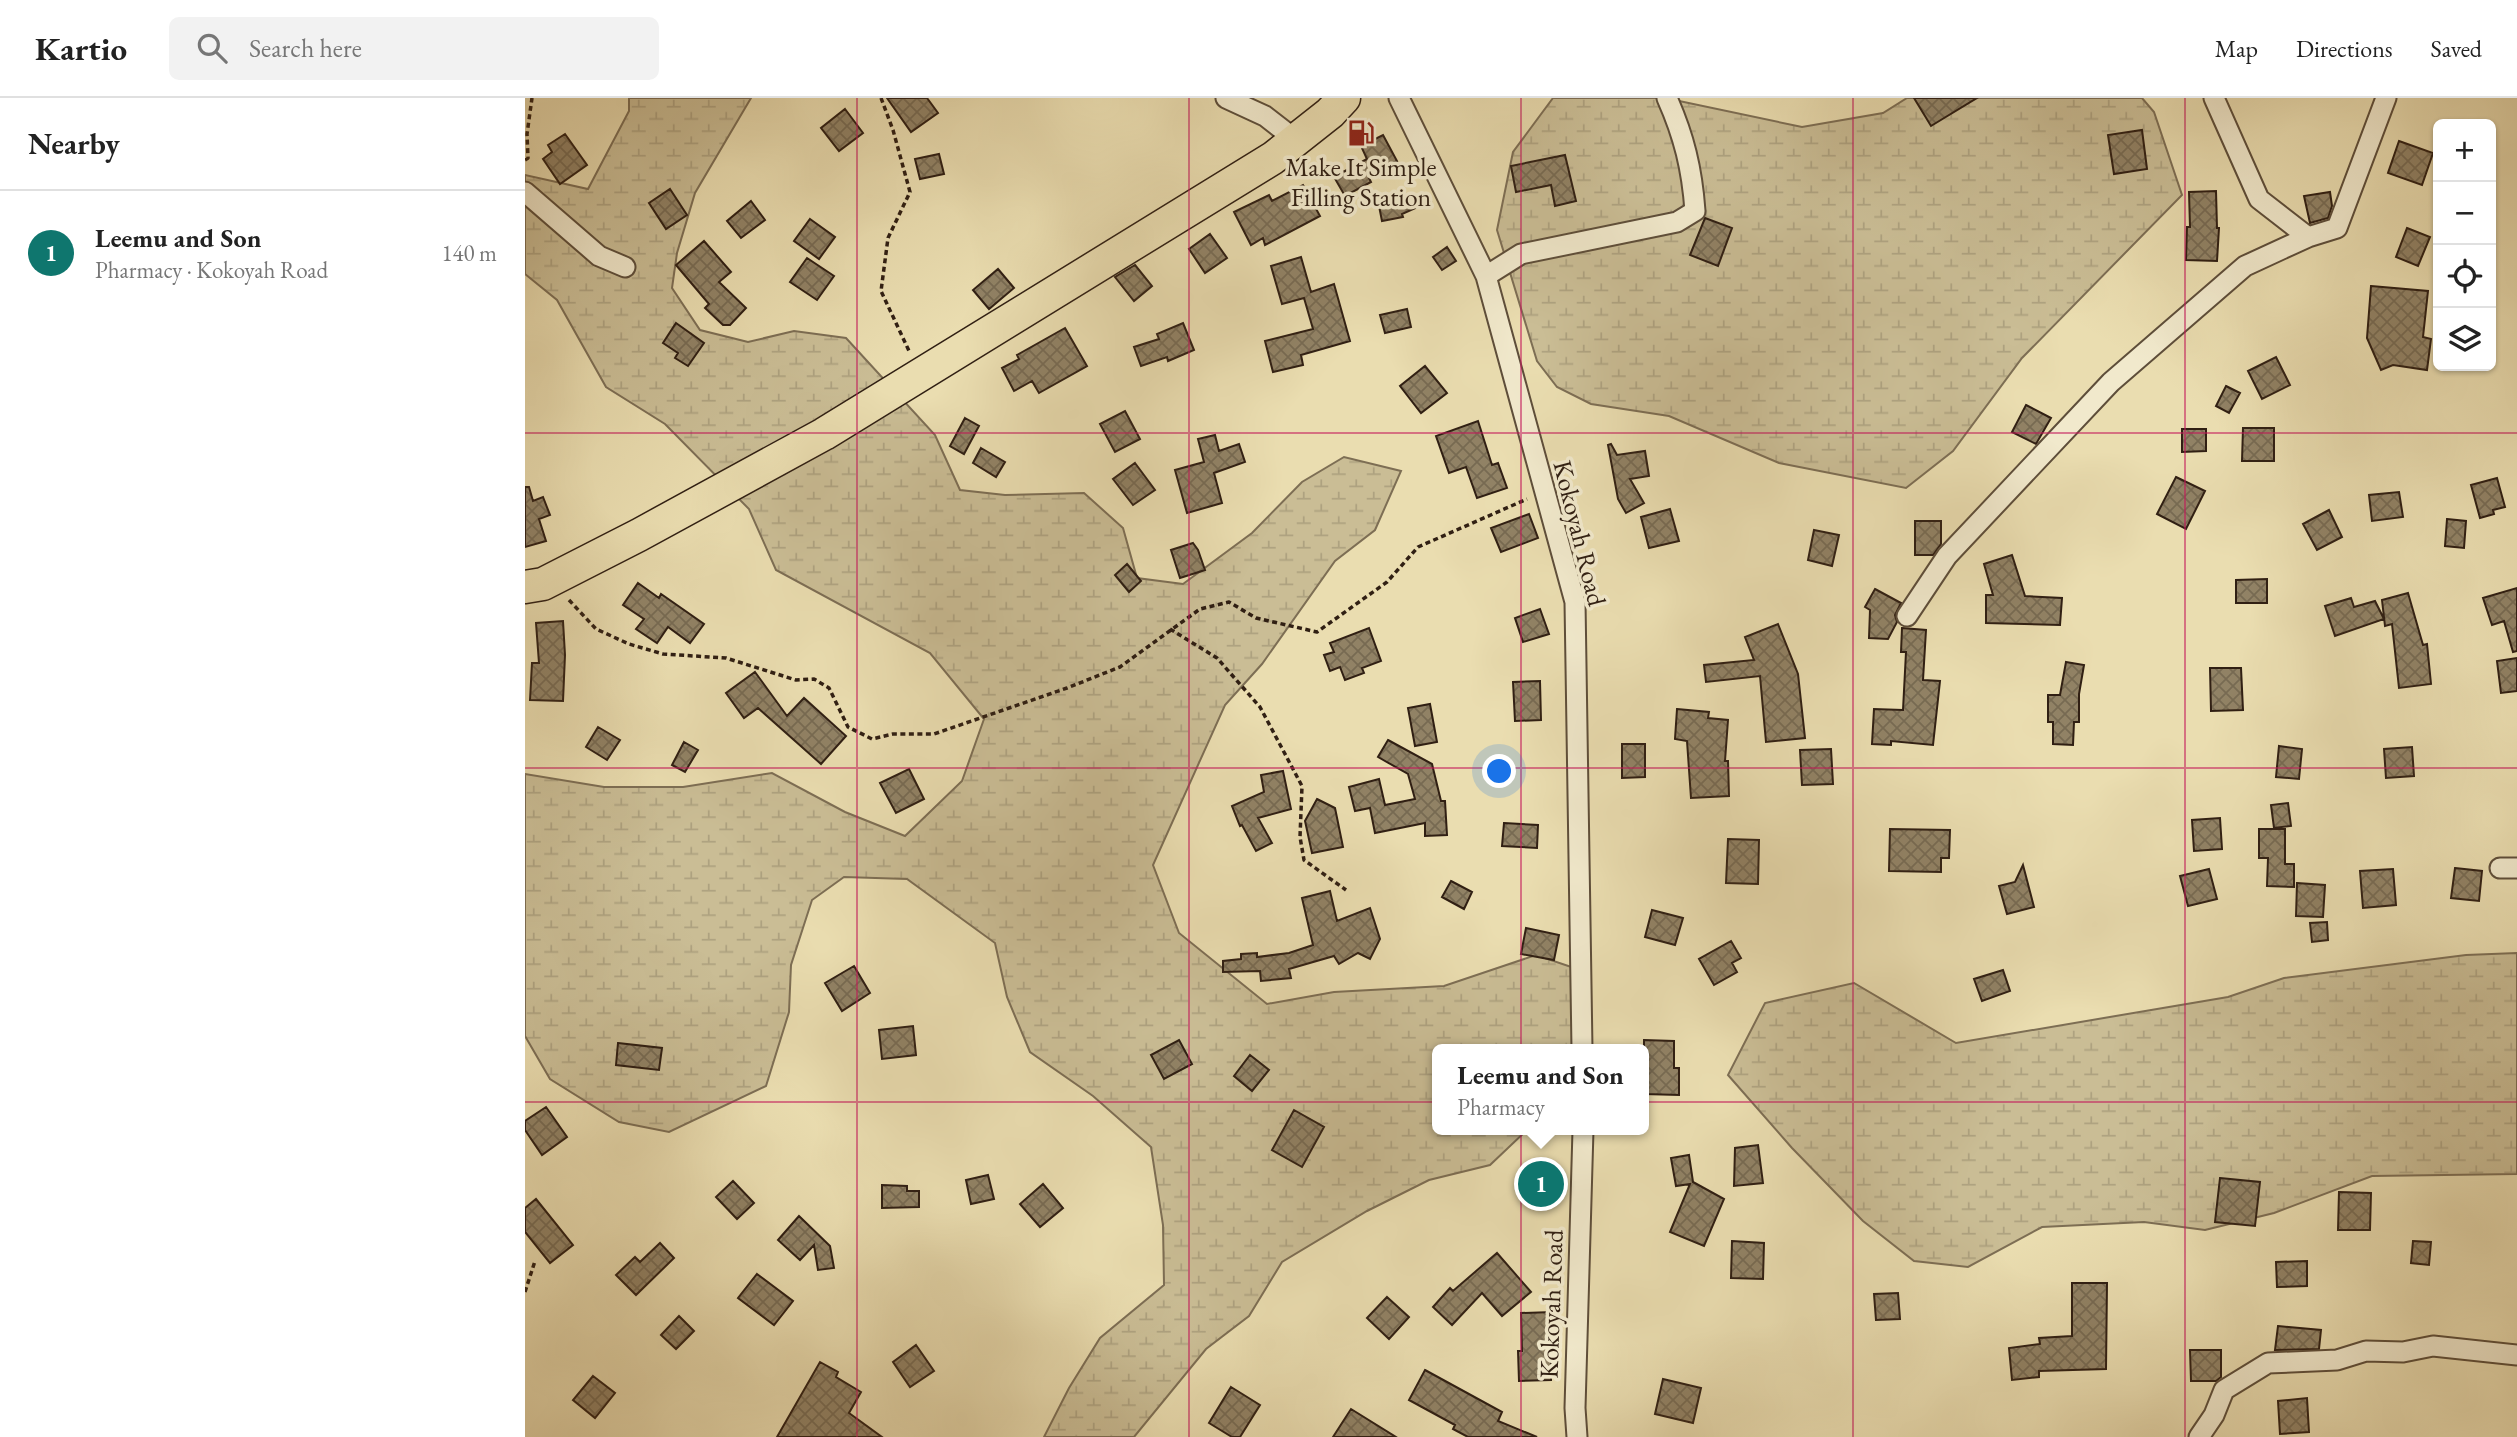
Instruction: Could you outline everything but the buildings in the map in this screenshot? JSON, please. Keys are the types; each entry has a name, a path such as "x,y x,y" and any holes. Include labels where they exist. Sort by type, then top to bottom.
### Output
{"main road":[{"path":"534,585 712,497 824,434 1273,158 1344,98"}],"street":[{"path":"1226,98 1265,116 1296,139"},
{"name":"Kokoyah Road","path":"1399,98 1486,276 1575,602 1582,1044"},
{"path":"1486,276 1521,254 1677,222 1695,211 1692,173 1679,125 1667,98"},
{"path":"2214,98 2259,199 2308,236"},
{"path":"1907,616 1947,556 2111,382 2245,266 2308,236 2337,228 2386,98"},
{"path":"525,192 599,256 625,267"},
{"name":"Kokoyah Road","path":"1577,1437 1575,1380 1583,1135"},
{"path":"2199,1437 2214,1415 2224,1390 2268,1363 2337,1360 2367,1352 2403,1352 2433,1346 2517,1355"}],"path":[{"path":"525,160 528,158 527,134 531,98"},
{"path":"881,98 910,192 888,238 881,291 921,375"},
{"path":"534,585 569,600 596,629 629,644 663,654 726,659 796,681 814,679 829,688 848,727 872,739 893,734 934,734 1030,702 1120,667 1200,609 1229,602 1255,618 1317,632 1387,582 1418,547 1533,496"},
{"path":"1170,629 1217,658 1260,707 1301,786 1300,838 1304,860 1346,890"},
{"path":"525,1292 535,1261"}],"green space":[{"path":"629,98 751,98 695,193 677,253 672,288 700,330 748,342 794,331 846,338 935,435 960,490 1005,495 1084,493 1123,528 1137,578 1183,584 1252,533 1302,482 1344,457 1401,471 1375,530 1335,561 1262,664 1225,705 1153,865 1179,933 1267,1004 1334,992 1444,986 1536,955 1589,973 1585,1044 1432,1044 1432,1135 1522,1135 1490,1165 1429,1180 1367,1211 1282,1262 1249,1316 1206,1349 1134,1437 1044,1437 1069,1388 1100,1338 1164,1285 1163,1225 1151,1147 1093,1096 1030,1052 1007,997 995,943 907,879 844,877 812,900 791,965 789,1012 766,1086 669,1132 619,1122 550,1079 525,1036 525,774 604,787 683,787 772,773 845,812 905,836 962,781 984,719 930,653 776,570 749,509 665,424 606,387 557,300 525,274 525,175 588,189 629,111"},
{"path":"1553,98 1665,98 1802,127 1883,113 1907,98 2142,98 2154,112 2182,195 2022,358 1953,451 1906,488 1779,463 1669,416 1591,404 1557,387 1537,361 1497,230 1513,152"},
{"path":"2517,953 2517,1174 2372,1176 2274,1213 2205,1230 2144,1222 2042,1227 1968,1267 1914,1261 1863,1221 1792,1148 1728,1075 1765,1003 1854,983 1956,1043 2228,997 2284,978 2466,955"}],"place":[{"name":"Make It Simple Filling Station","path":"1361,133"},
{"name":"Leemu and Son","path":"1541,1184"}]}
